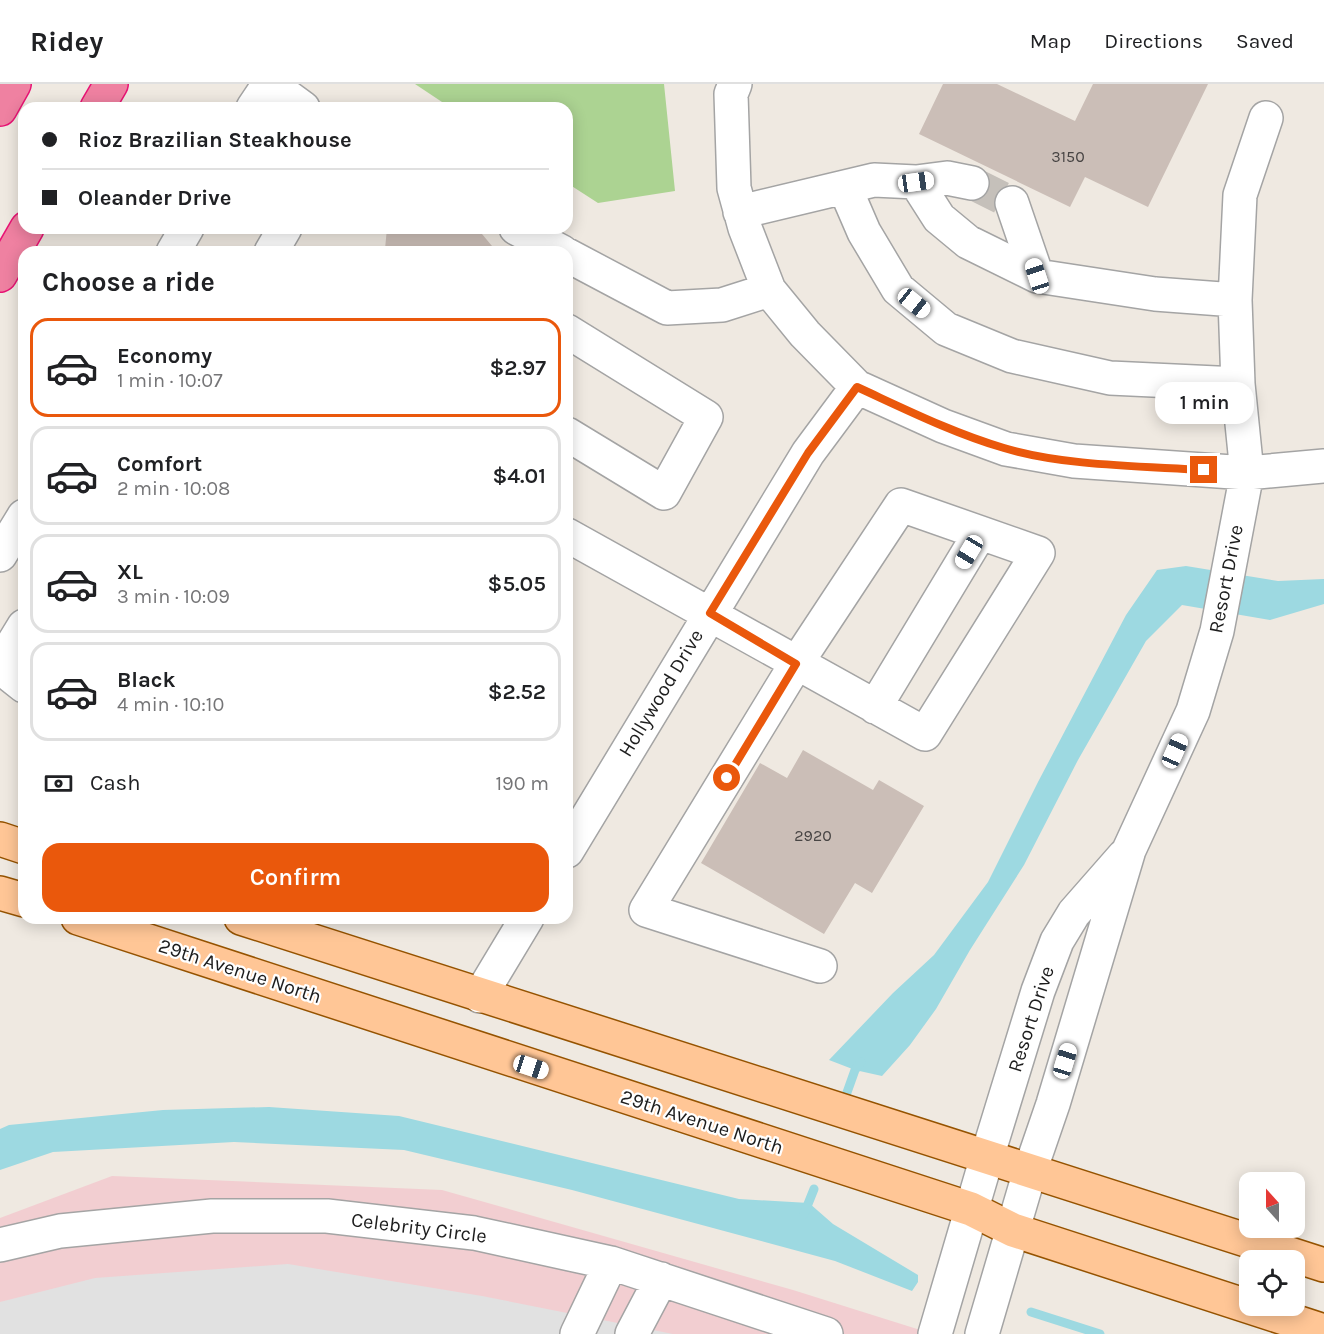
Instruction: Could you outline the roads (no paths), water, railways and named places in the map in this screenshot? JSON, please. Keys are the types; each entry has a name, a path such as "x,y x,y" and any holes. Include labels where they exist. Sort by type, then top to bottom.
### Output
{"highway":[{"path":"0,109 14,84"},
{"path":"100,102 111,84"},
{"path":"0,275 24,234"}],"main road":[{"path":"0,839 18,845"},
{"path":"0,893 18,898"},
{"name":"29th Avenue North","path":"96,924 971,1209 1013,1230 1324,1331"},
{"path":"259,924 1324,1265"}],"street":[{"path":"257,102 270,84 295,102"},
{"path":"735,84 731,94 734,188 745,228 769,290 805,334 857,387 943,426 1006,449 1074,461 1247,473 1324,466"},
{"name":"Resort Drive","path":"1013,1230 1129,850 1193,711 1217,632 1247,473 1238,384 1235,300 1239,195 1266,118"},
{"path":"740,212 874,180 916,182 947,178 972,183"},
{"path":"916,182 939,218 968,242 1037,276 1155,294 1235,300"},
{"path":"844,188 864,232 898,289 946,329 1012,356 1110,378 1238,384"},
{"path":"1012,203 1037,276"},
{"path":"525,234 543,246"},
{"path":"573,265 667,308 722,305 769,290"},
{"path":"573,335 706,417 664,493 573,438"},
{"name":"Hollywood Drive","path":"573,841 808,453 857,387"},
{"path":"573,541 710,613 796,664 925,734 1038,553 901,505 796,664 646,910 820,966"},
{"path":"0,555 18,526"},
{"path":"875,707 980,533"},
{"path":"18,636 0,666 18,681"},
{"name":"Resort Drive","path":"971,1209 1038,991 1057,941 1074,913 1129,850"},
{"path":"480,996 522,924"},
{"path":"935,1334 971,1209"},
{"name":"Celebrity Circle","path":"0,1245 60,1231 212,1216 327,1216 474,1233 611,1263 826,1334"},
{"path":"982,1334 1013,1230"},
{"path":"577,1334 611,1263"},
{"path":"632,1334 661,1279"}],"water":[{"path":"1186,566 1278,581 1324,579 1324,604 1270,620 1182,605 1146,641 1078,760 1024,865 936,1009 910,1045 882,1076 855,1070 829,1060 893,993 934,955 988,882 1126,615 1157,570"},
{"path":"269,1107 399,1116 739,1199 809,1203 833,1224 918,1275 918,1282 912,1291 835,1261 572,1190 404,1150 234,1142 53,1152 0,1170 0,1129 9,1125 163,1110"}],"waterway":[{"path":"845,1098 855,1070 861,1062"},
{"path":"804,1214 814,1189"},
{"path":"1031,1312 1100,1334"}],"tunnel":[{"path":"972,183 1012,203"}]}
